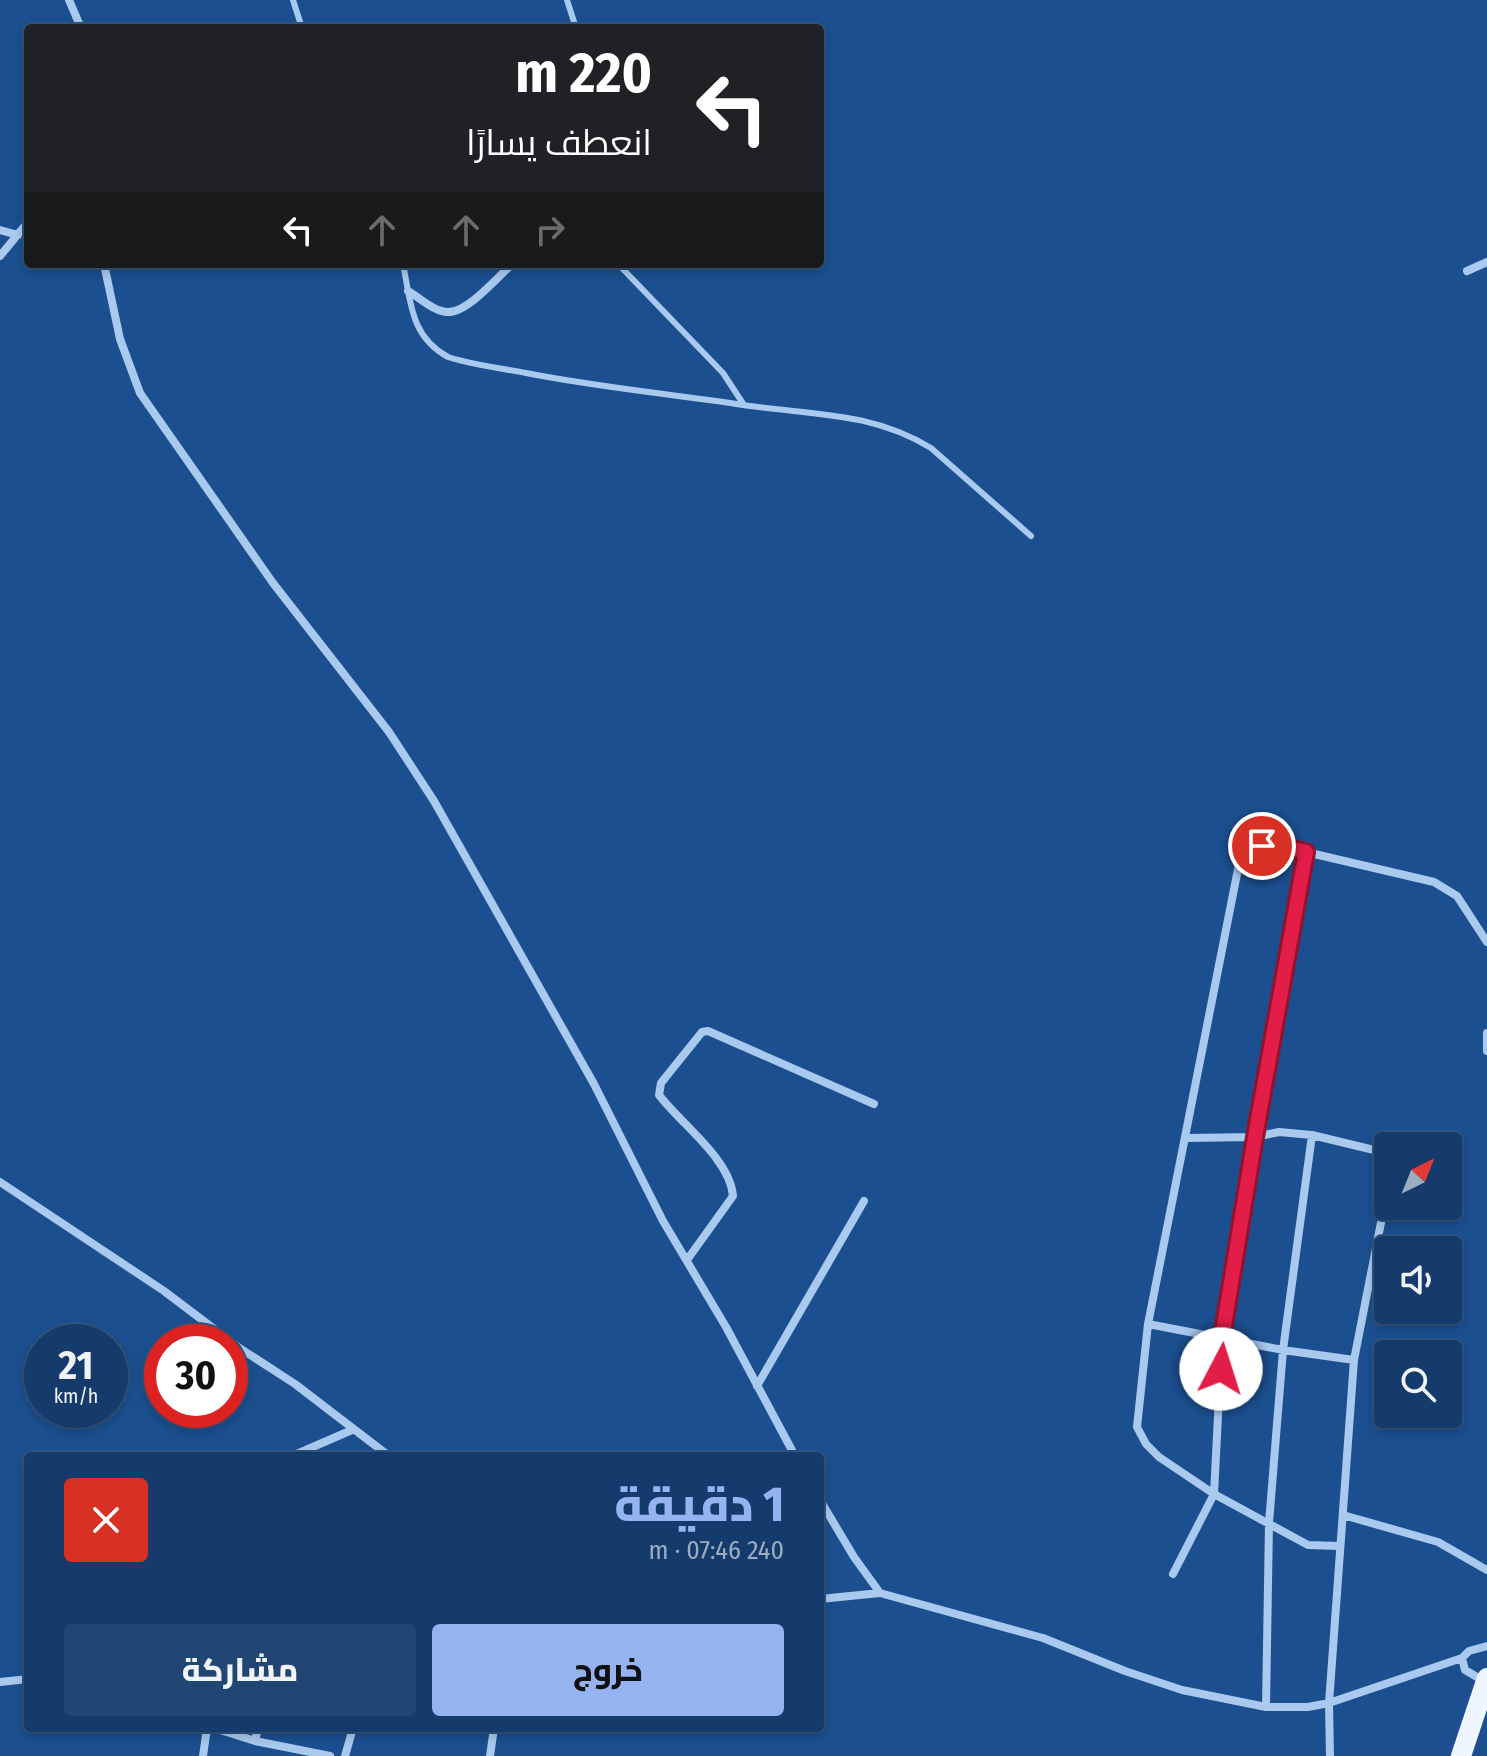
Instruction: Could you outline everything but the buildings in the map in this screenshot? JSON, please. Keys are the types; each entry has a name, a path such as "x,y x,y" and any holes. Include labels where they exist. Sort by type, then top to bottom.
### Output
{"main road":[{"path":"1461,1756 1486,1681"}],"street":[{"path":"69,0 79,24"},
{"path":"0,256 24,227"},
{"path":"0,230 18,235"},
{"path":"1467,271 1487,262"},
{"path":"105,268 120,339 140,393 273,583 373,710 419,778 594,1084 663,1221 793,1452"},
{"path":"408,291 436,310 450,313 465,307 508,268"},
{"path":"1339,1546 1308,1545 1214,1494 1159,1457 1146,1444 1137,1427 1148,1324 1170,1202 1186,1138 1242,857 1246,852 1262,846 1276,845 1419,878 1447,888 1469,911 1487,942"},
{"path":"1173,1574 1214,1494 1222,1338 1306,852"},
{"path":"687,1260 733,1196 732,1183 723,1166 659,1095 661,1083 702,1032 708,1031 874,1104"},
{"path":"1487,1033 1487,1051"},
{"path":"1186,1138 1255,1137 1279,1132 1312,1135 1374,1150"},
{"path":"1266,1707 1269,1523 1283,1350 1312,1135"},
{"path":"0,1182 164,1291 238,1347 295,1384 383,1452"},
{"path":"757,1386 864,1201"},
{"path":"1330,1756 1329,1703 1354,1360 1382,1220"},
{"path":"1148,1324 1354,1360"},
{"path":"301,1452 352,1430"},
{"path":"824,1507 880,1593"},
{"path":"1343,1515 1438,1542 1487,1570"},
{"path":"824,1599 880,1593 1043,1638 1182,1690 1266,1707 1329,1703 1462,1658 1469,1651 1487,1646"},
{"path":"1462,1658 1465,1670 1486,1681"},
{"path":"0,1682 24,1679"},
{"path":"203,1756 206,1732"},
{"path":"227,1732 330,1756"},
{"path":"255,1741 257,1732"},
{"path":"345,1756 352,1732"},
{"path":"490,1756 493,1732"}],"lane":[{"path":"293,0 301,24"},
{"path":"567,0 575,24"},
{"path":"404,268 419,331 435,350 448,357 561,380 744,405 838,414 879,424 931,448 1031,536"},
{"path":"622,268 723,373 744,405"}],"route":[{"path":"1221,1369 1222,1338 1255,1137 1306,852 1276,845 1262,846"}]}
